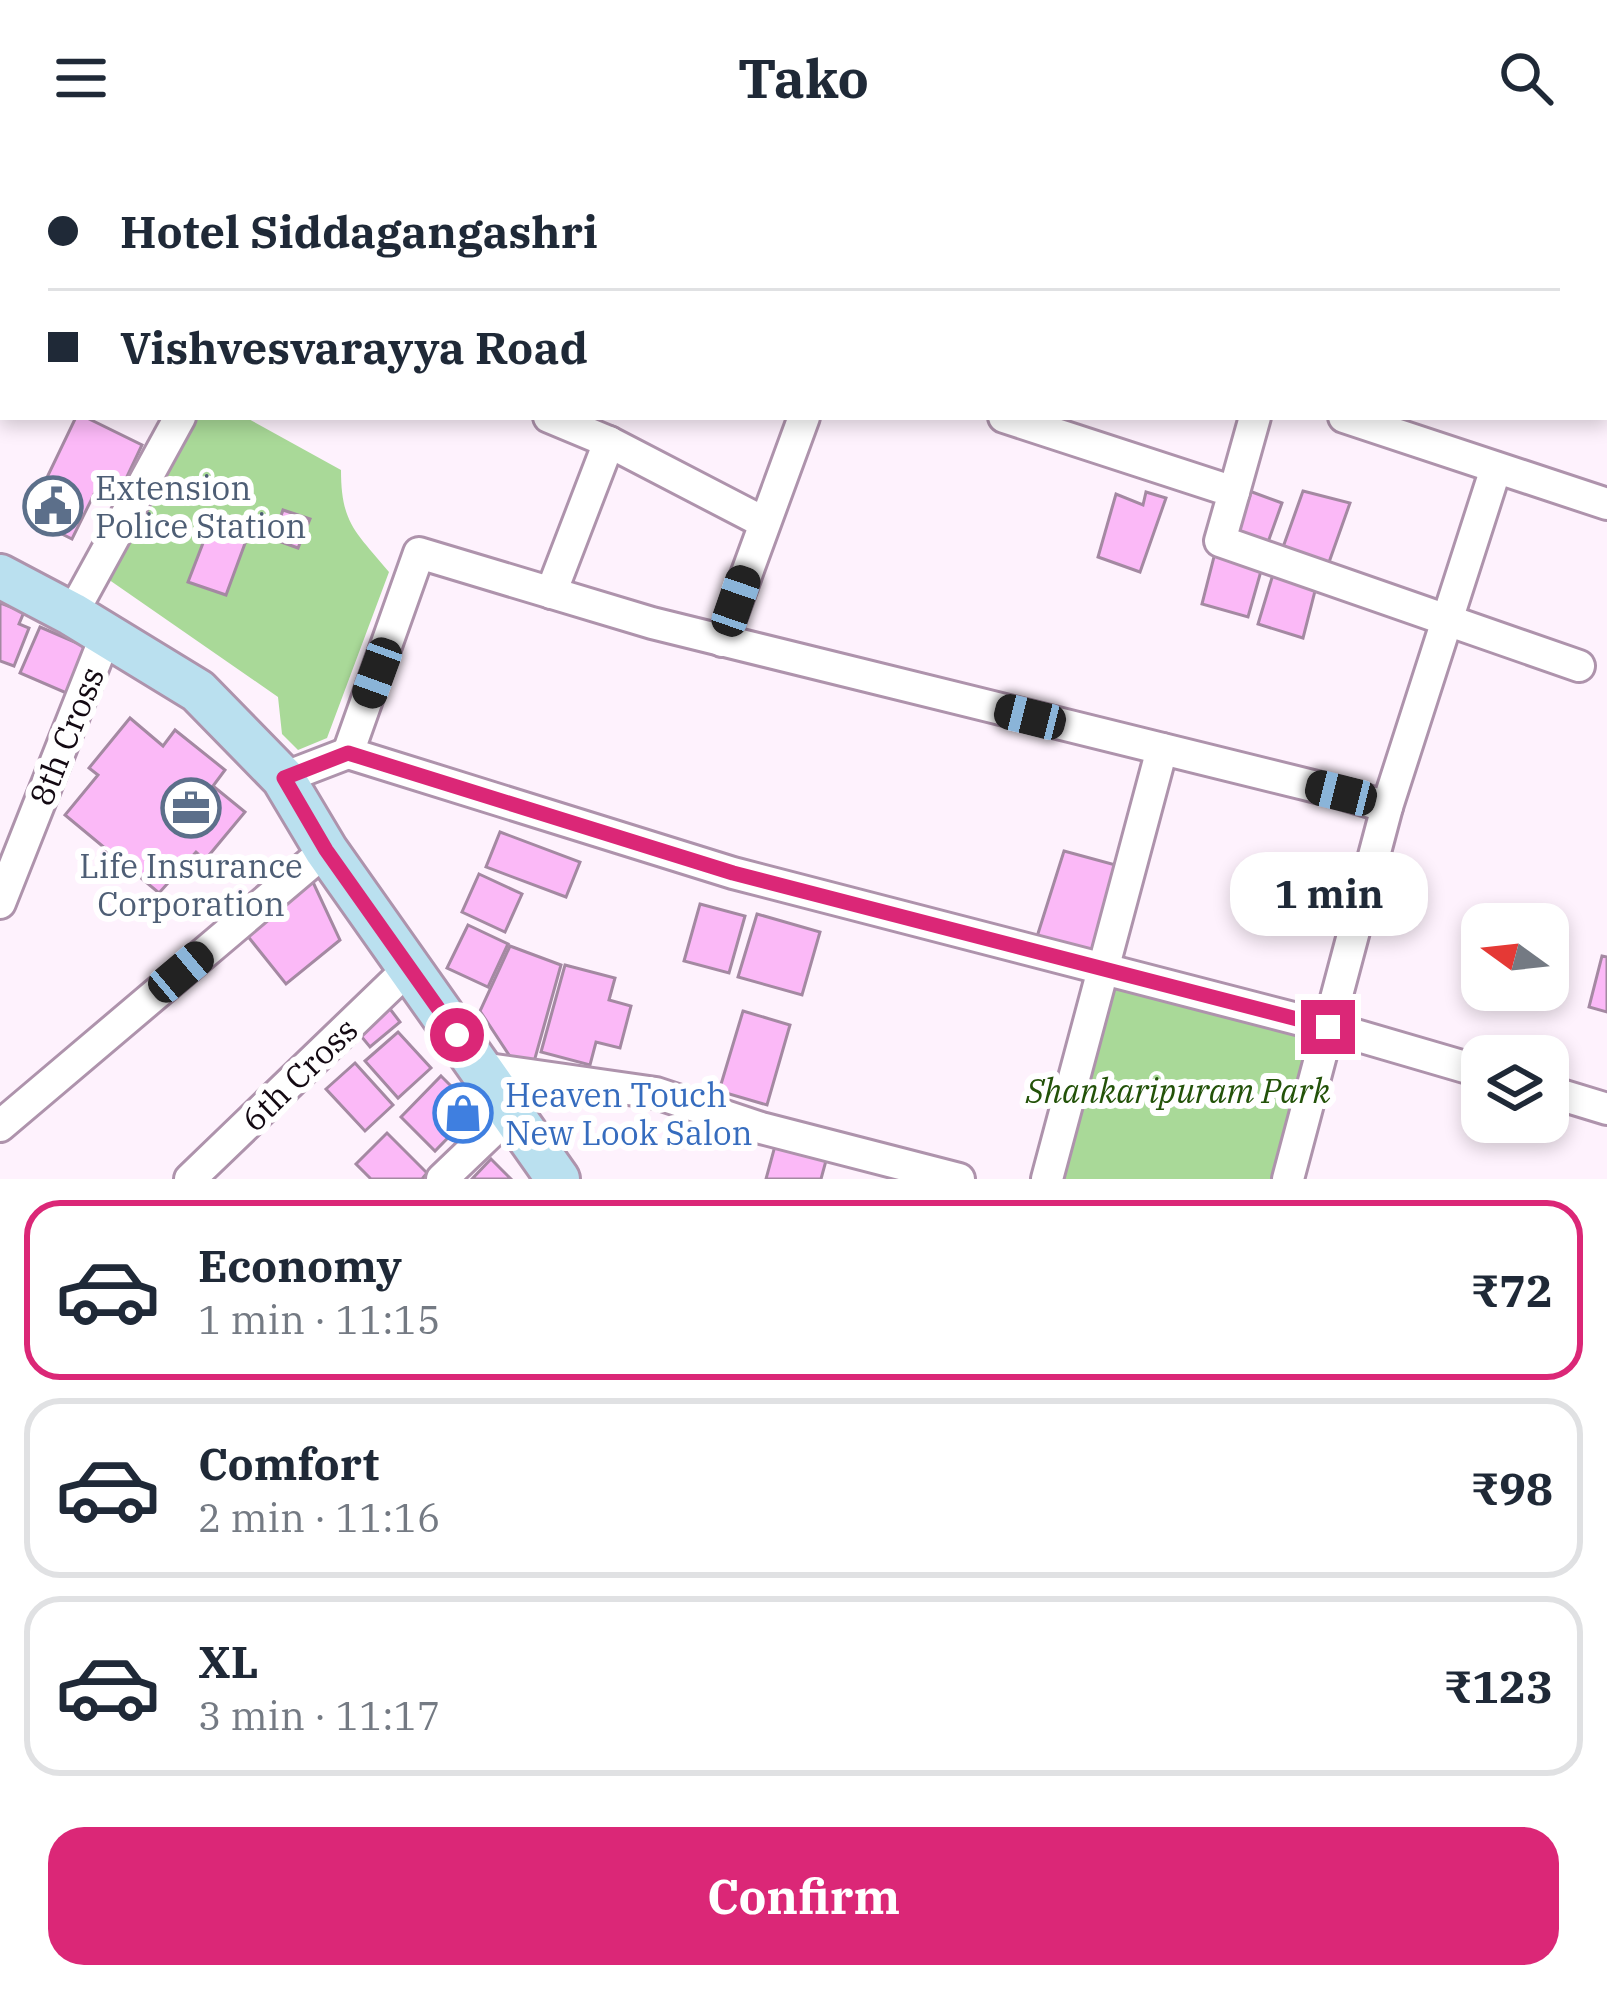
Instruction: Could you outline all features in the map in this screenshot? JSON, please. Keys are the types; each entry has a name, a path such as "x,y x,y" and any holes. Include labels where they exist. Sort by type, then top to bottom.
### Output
{"street":[{"name":"8th Cross","path":"0,903 89,625 179,420"},
{"path":"555,420 609,442 763,522"},
{"path":"722,640 803,420"},
{"path":"1013,420 1234,492"},
{"path":"1255,420 1220,541 1579,665"},
{"path":"1353,420 1607,503"},
{"path":"551,593 609,442"},
{"path":"1288,1179 1387,807 1496,468"},
{"path":"348,753 419,553 652,623 1387,807"},
{"path":"0,576 198,691 284,778 326,850 558,1179"},
{"path":"1047,1179 1162,749"},
{"path":"284,778 348,753 733,873 1461,1066"},
{"path":"0,1126 326,850"},
{"name":"6th Cross","path":"190,1179 408,969"},
{"path":"481,1068 656,1093 761,1128 959,1179"},
{"path":"1569,1097 1607,1108"},
{"path":"442,1179 512,1112"}],"green space":[{"path":"191,420 250,420 341,470 347,515 389,572 327,738 298,750 282,734 278,697 105,577"},
{"name":"Shankaripuram Park","path":"1111,980 1317,1035 1280,1179 1059,1179"}],"building":[{"path":"75,420 91,420 142,445 124,483 104,474 72,539 28,517"},
{"path":"1244,489 1282,503 1267,545 1231,530"},
{"path":"1303,491 1350,503 1328,565 1282,550"},
{"path":"1146,492 1166,498 1140,572 1098,557 1116,494 1143,505"},
{"path":"283,510 310,519 298,548 273,539"},
{"path":"210,525 247,538 226,595 188,582"},
{"path":"1216,549 1263,564 1248,617 1202,604"},
{"path":"1274,571 1317,583 1303,638 1258,624"},
{"path":"0,603 24,612 19,624 29,628 14,666 0,661"},
{"path":"40,627 91,649 71,695 20,673"},
{"path":"130,718 163,746 175,730 225,770 213,786 245,812 205,860 196,852 159,893 65,815 98,775 89,768"},
{"path":"500,832 580,862 566,897 486,867"},
{"path":"1064,851 1123,867 1098,959 1035,943"},
{"path":"479,874 522,894 505,932 462,912"},
{"path":"312,880 340,940 286,984 246,934"},
{"path":"700,904 745,916 729,973 684,961"},
{"path":"757,914 820,932 802,995 738,977"},
{"path":"468,925 508,944 488,987 447,968"},
{"path":"510,946 561,965 532,1069 515,1064 480,1011"},
{"path":"1602,956 1607,957 1607,1012 1589,1007"},
{"path":"565,965 615,978 609,1000 631,1006 620,1048 596,1042 590,1065 541,1052"},
{"path":"387,1005 400,1022 370,1047 356,1030"},
{"path":"743,1011 790,1025 767,1105 719,1091"},
{"path":"398,1032 431,1068 398,1098 365,1061"},
{"path":"355,1063 393,1105 365,1131 326,1089"},
{"path":"441,1076 475,1110 435,1151 401,1117"},
{"path":"387,1133 427,1173 422,1179 371,1179 356,1164"},
{"path":"776,1142 827,1157 821,1179 766,1179"},
{"path":"491,1159 511,1179 472,1179"}],"place":[{"name":"Extension Police Station","path":"53,506"},
{"name":"Life Insurance Corporation","path":"191,808"},
{"name":"Heaven Touch New Look Salon","path":"463,1113"}],"route":[{"path":"457,1035 326,850 284,778 348,753 733,873 1328,1027"}]}
